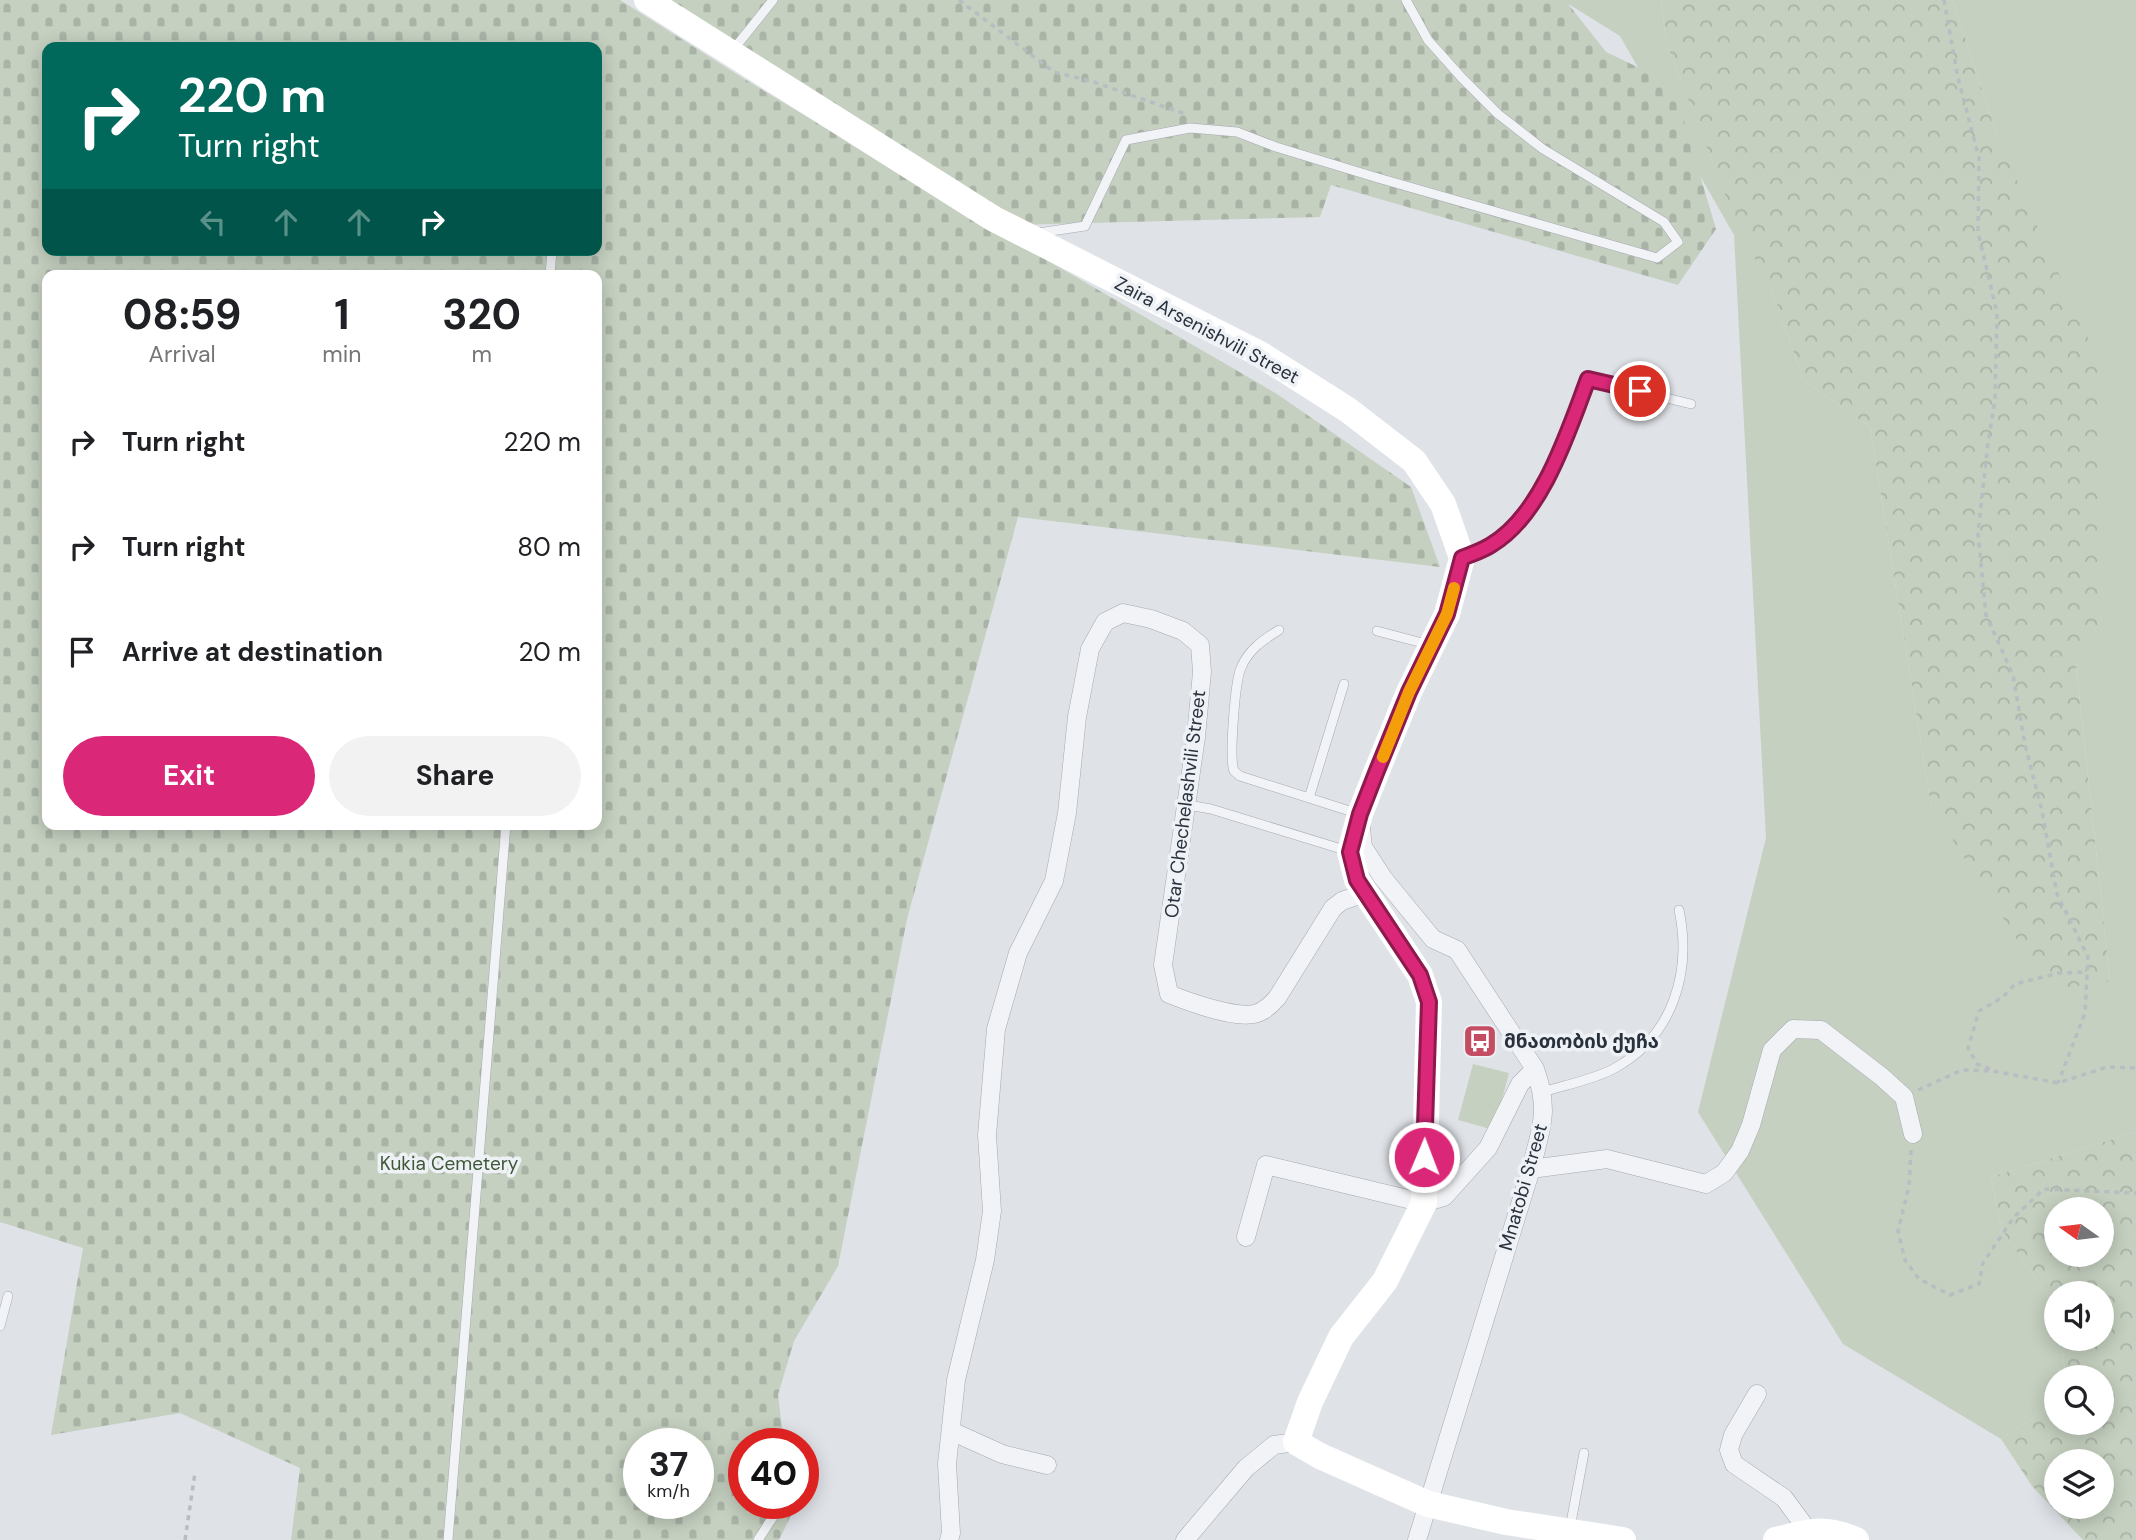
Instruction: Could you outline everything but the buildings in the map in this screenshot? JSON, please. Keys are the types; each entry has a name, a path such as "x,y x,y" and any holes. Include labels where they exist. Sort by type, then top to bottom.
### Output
{"street":[{"name":"Zaira Arsenishvili Street","path":"647,0 983,213 1260,354 1348,410 1414,461 1443,505 1462,558"},
{"path":"1296,1442 1310,1402 1341,1337 1385,1281 1424,1203 1429,1002 1420,975 1374,885 1357,880 1350,852 1360,814 1409,692 1447,614 1462,558"},
{"name":"Otar Chechelashvili Street","path":"951,1538 947,1464 956,1380 985,1260 992,1212 987,1135 996,1029 1018,953 1054,881 1067,814 1077,717 1090,649 1105,622 1123,613 1152,620 1183,631 1200,645 1202,672 1188,805 1164,965 1169,994 1200,1007 1232,1012 1254,1014 1268,1007 1277,998 1333,908 1374,885"},
{"name":"Mnatobi Street","path":"1360,814 1363,847 1374,885 1433,939 1457,950 1535,1069 1543,1092 1544,1118 1531,1169 1417,1540"},
{"path":"1531,1169 1607,1159 1706,1184 1724,1173 1740,1151 1751,1125 1772,1050 1793,1029 1821,1030 1852,1052 1903,1097 1913,1134"},
{"path":"1246,1237 1266,1165 1424,1203 1444,1196 1488,1147 1520,1084 1535,1069"},
{"path":"1757,1394 1733,1435 1729,1450 1734,1464 1784,1498 1809,1532"},
{"path":"951,1431 1002,1454 1047,1465"},
{"path":"1185,1540 1246,1468 1274,1445 1296,1442 1320,1456 1428,1504 1569,1537 1623,1540"},
{"path":"1776,1540 1809,1532 1834,1531 1856,1540"}],"lane":[{"path":"730,54 773,0"},
{"path":"1026,235 1086,226 1126,140 1190,128 1237,132 1276,147 1391,182 1657,258 1678,242 1664,222 1543,149 1498,114 1428,40 1406,0"},
{"path":"1462,558 1493,545 1514,526 1534,501 1557,460 1588,379 1691,404"},
{"path":"1279,630 1261,640 1250,651 1240,670 1231,764 1234,771 1240,776 1360,814"},
{"path":"1377,631 1432,646"},
{"path":"1309,798 1344,684"},
{"path":"1188,805 1211,809 1350,852"},
{"path":"448,1540 506,830"},
{"path":"1543,1092 1614,1069 1647,1044 1666,1018 1677,996 1683,930 1679,910"},
{"path":"0,1326 8,1296"},
{"path":"1569,1537 1584,1453"},
{"path":"758,1540 772,1519"}],"path":[{"path":"959,0 1054,72 1091,81 1188,115"},
{"path":"1944,0 1958,78 1979,158 1978,232 1997,313 1995,400 1978,533 1986,615 2013,675 2057,894 2088,957 2085,1013 2058,1083"},
{"path":"1997,1072 1977,1064 1968,1048 1979,1011 2003,997 2015,984 2059,973 2087,972"},
{"path":"1903,1097 1962,1070 1997,1072 2058,1083 2107,1067 2136,1068"},
{"path":"1913,1134 1909,1186 1898,1231 1905,1260 1919,1279 1950,1295 1979,1284 1983,1263 2014,1217 2043,1189 2136,1192"},
{"path":"185,1540 195,1473"}],"green space":[{"name":"Kukia Cemetery","path":"0,0 620,0 746,80 1002,234 1277,394 1411,487 1440,567 1018,517 907,919 838,1266 794,1341 778,1395 782,1428 728,1428 728,1519 789,1519 779,1540 291,1540 300,1468 180,1413 51,1435 83,1248 0,1222"},
{"path":"668,0 1565,0 1606,52 1673,84 1716,229 1678,285 1331,185 1320,217 1013,225"},
{"path":"1562,0 1661,0 1666,42 1732,212 1776,301 1803,380 1870,427 1931,806 2110,981 2076,663 2103,615 1998,139 1953,0 2136,0 2136,1132 1991,1177 2002,1230 2044,1291 2044,1351 2062,1351 2064,1365 2044,1365 2044,1410 2001,1439 1843,1344 1698,1112 1766,838 1734,235 1620,36"},
{"path":"1661,0 1953,0 1998,139 2102,369 2103,615 2076,664 2110,981 2049,990 1931,806 1870,427 1803,380 1776,301 1732,213 1666,42"},
{"path":"1473,1064 1509,1073 1494,1130 1458,1120"},
{"path":"2136,1132 2136,1540 2083,1540 2063,1519 2114,1519 2114,1449 2044,1449 2044,1499 2032,1486 2001,1439 2044,1410 2044,1435 2114,1435 2114,1365 2064,1365 2062,1351 2114,1351 2114,1281 2044,1281 2044,1291 2002,1230 1991,1177"}],"slow traffic":[{"path":"1383,757 1409,692 1447,614 1454,588"}],"place":[{"name":"მნათობის ქუჩა","path":"1480,1041"}],"route":[{"path":"1424,1157 1429,1002 1420,975 1357,880 1350,852 1360,814 1409,692 1447,614 1462,558 1493,545 1514,526 1534,501 1557,460 1588,379 1640,391"}]}
